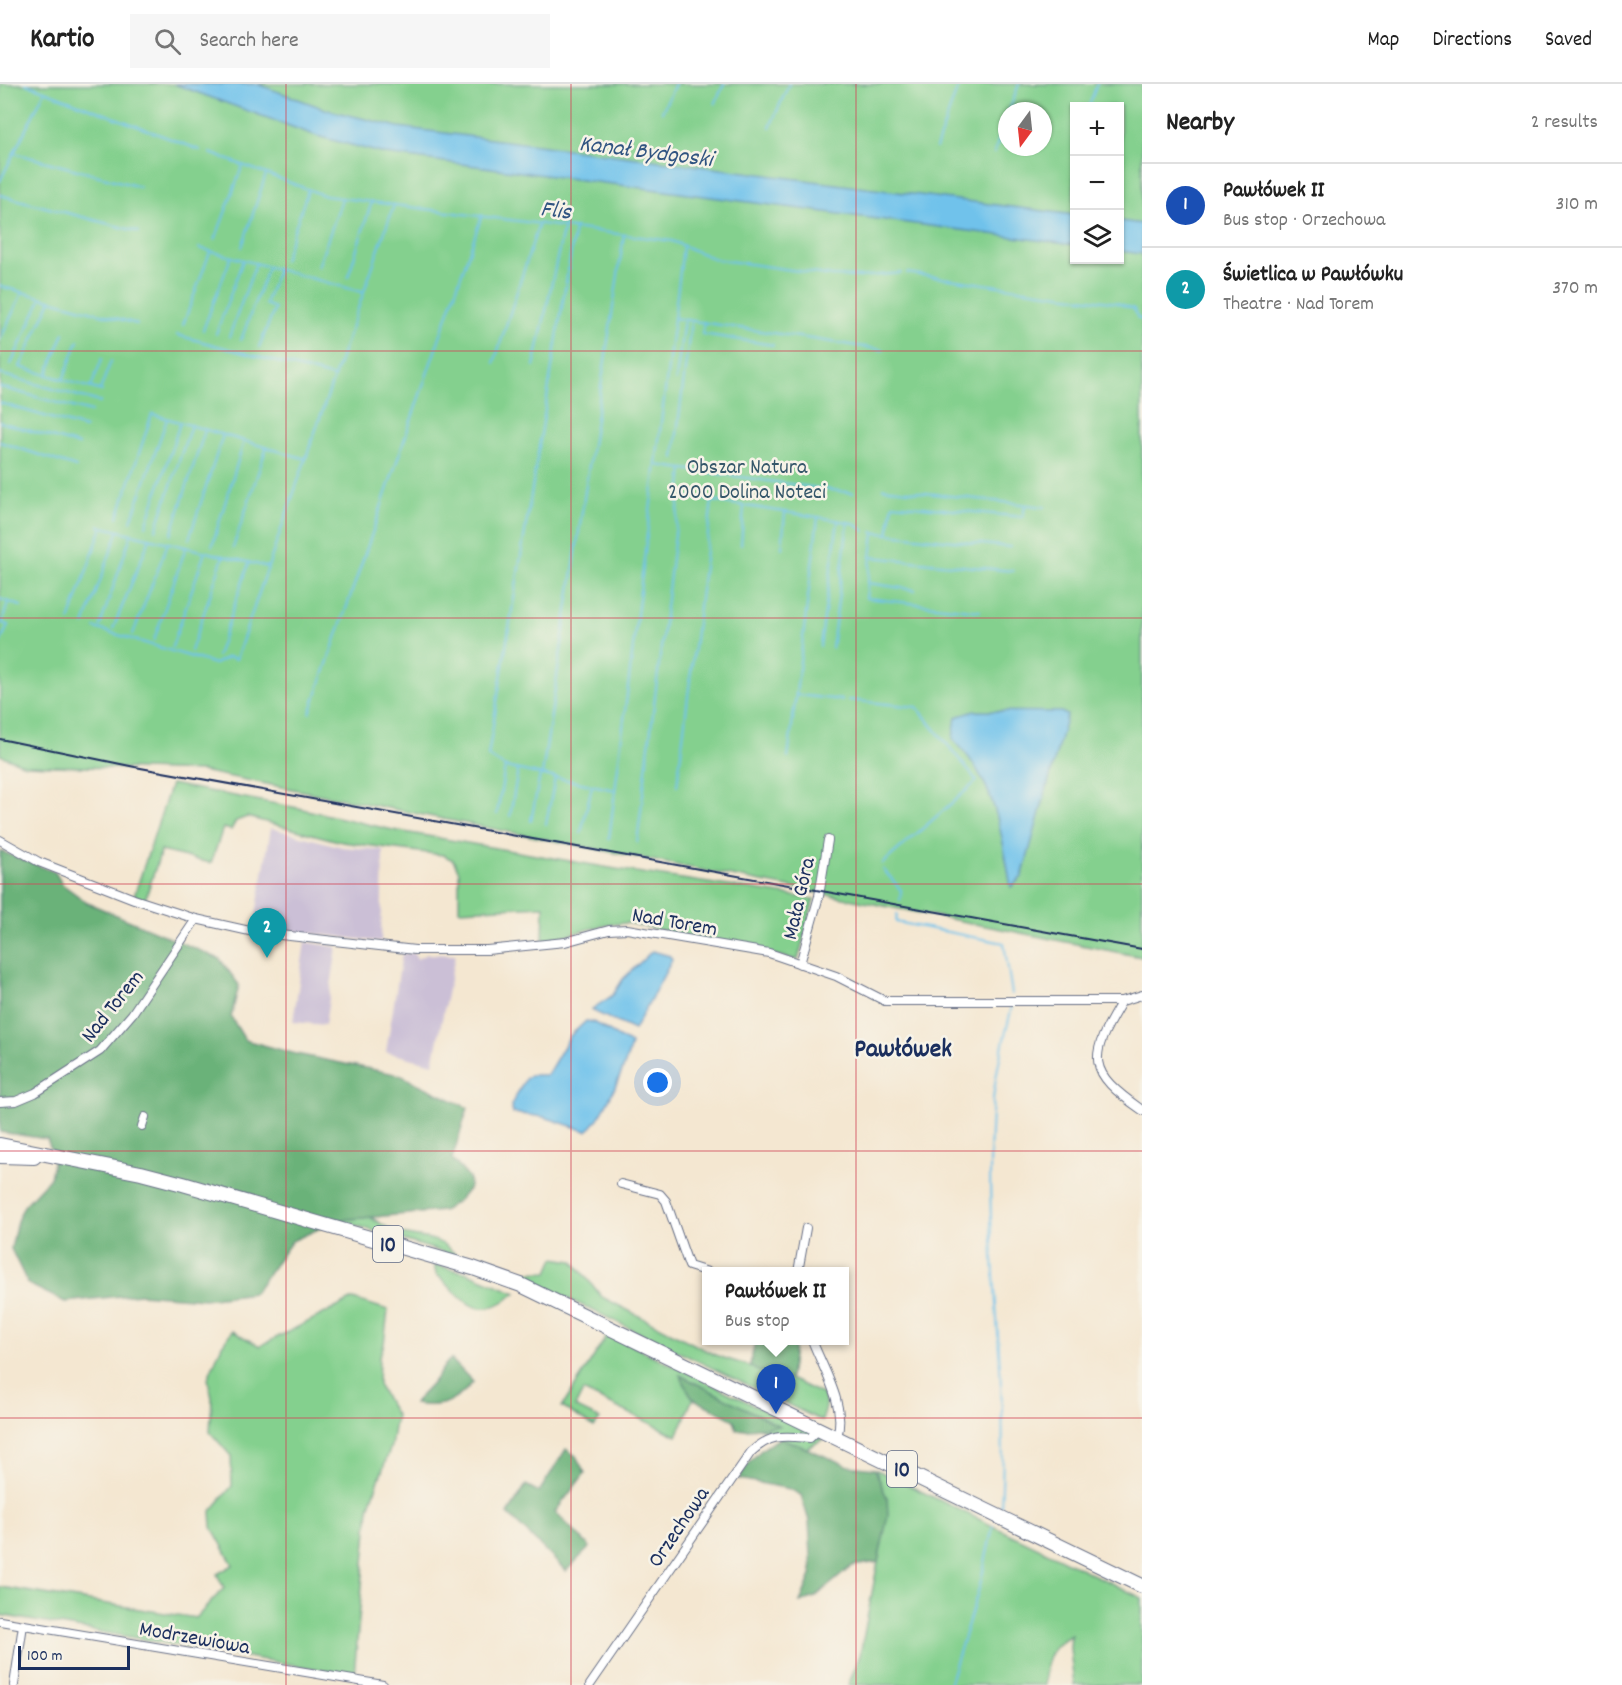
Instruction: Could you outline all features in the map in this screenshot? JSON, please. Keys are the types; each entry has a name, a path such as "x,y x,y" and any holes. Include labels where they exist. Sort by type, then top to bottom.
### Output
{"highway":[{"name":"10","path":"0,1145 118,1168 183,1184 473,1268 521,1285 1142,1586"},
{"name":"10","path":"0,1156 21,1158 44,1155"}],"street":[{"name":"Nad Torem","path":"0,840 61,872 196,919 255,932 415,951 487,950 565,942 609,930 627,929 769,953 836,975 885,1001 1122,1001 1142,995"},
{"name":"Mała Góra","path":"800,964 819,896 828,840"},
{"name":"Nad Torem","path":"0,1102 16,1101 35,1093 100,1051 132,1014 196,919"},
{"path":"1122,1001 1103,1034 1099,1068 1111,1088 1142,1110"},
{"path":"142,1126 146,1117"},
{"path":"621,1184 660,1194 666,1201 689,1266 702,1270"},
{"path":"799,1267 806,1228"},
{"path":"814,1345 838,1406 841,1424 837,1437"},
{"name":"Orzechowa","path":"590,1685 752,1452 763,1441 776,1436 810,1438 819,1429"},
{"name":"Modrzewiowa","path":"0,1622 383,1685"},
{"path":"14,1685 23,1625"}],"shaded area":[{"path":"271,828 342,847 383,850 381,942 254,926"},
{"path":"305,942 337,947 325,1025 293,1022"},
{"path":"413,953 417,959 427,954 455,955 433,1064 386,1052 402,954"}],"green space":[{"name":"Obszar Natura 2000 Dolina Noteci","path":"0,84 1142,84 1142,957 201,771 25,765 0,755"},
{"path":"171,784 298,808 393,830 616,869 814,899 798,960 628,923 606,925 543,940 544,906 459,910 459,872 453,860 443,855 342,842 247,817 236,821 231,830 223,828 211,863 161,851 145,900 134,896"},
{"path":"0,851 55,872 62,884 88,903 220,959 239,985 231,1017 245,1040 296,1054 400,1075 468,1108 452,1159 469,1178 470,1187 459,1200 443,1211 338,1220 292,1241 254,1293 204,1299 140,1294 65,1302 28,1284 11,1249 17,1221 24,1206 50,1178 54,1157 47,1139 0,1132"},
{"path":"370,1217 395,1232 437,1241 458,1257 338,1220"},
{"path":"554,1258 573,1261 602,1297 715,1355 790,1379 824,1395 826,1407 822,1421 515,1273 548,1272"},
{"path":"434,1265 468,1273 516,1293 491,1307 473,1306 436,1274"},
{"path":"353,1299 388,1310 384,1344 379,1358 378,1385 396,1415 391,1446 369,1508 354,1675 0,1615 0,1587 196,1618 224,1588 217,1574 233,1565 212,1527 211,1511 232,1486 231,1456 210,1432 212,1398 208,1378 222,1345 232,1331 260,1346"},
{"path":"608,1334 824,1439 805,1449 693,1398 677,1436 583,1391 575,1407 600,1419 594,1427 562,1407"},
{"path":"754,1345 794,1345 790,1379 755,1370 750,1365"},
{"path":"451,1359 473,1382 460,1395 447,1402 432,1405 414,1404 431,1385"},
{"path":"680,1375 780,1426 737,1430 734,1420 692,1398"},
{"path":"781,1438 849,1466 875,1469 887,1499 888,1515 878,1562 852,1566 815,1597 800,1602 812,1573 809,1521 801,1495 790,1489 739,1479 756,1455"},
{"path":"566,1449 576,1456 585,1473 555,1512 590,1547 566,1571 508,1514 526,1485 539,1492"},
{"path":"875,1469 1142,1598 1142,1685 1074,1685 1071,1635 1058,1644 1049,1656 1045,1685 848,1685 860,1655 887,1515 887,1499"}],"water":[{"path":"174,84 257,84 328,110 398,127 1070,214 1070,244 385,154 317,136"},
{"path":"1124,222 1142,224 1142,254 1124,252"},
{"path":"975,711 1061,712 1067,715 1022,877 1011,887 999,827 988,790 968,756 953,739 956,717"},
{"path":"652,951 670,956 672,960 634,1030 595,1012 592,1009 613,995 623,979"},
{"path":"586,1021 593,1022 631,1044 613,1091 592,1126 586,1131 544,1117 513,1113 511,1105 526,1078 530,1075 547,1075 570,1036"}],"waterway":[{"name":"Flis","path":"26,84 200,150"},
{"path":"662,112 675,84"},
{"path":"715,104 724,84"},
{"path":"770,127 789,84"},
{"path":"936,148 959,84"},
{"path":"1012,102 1019,84"},
{"path":"1090,102 1097,84"},
{"path":"0,181 44,93"},
{"path":"994,153 998,142"},
{"path":"14,153 140,187"},
{"name":"Flis","path":"210,153 326,196 672,241 715,259 833,276 859,277 901,273"},
{"path":"215,240 242,167"},
{"path":"242,247 266,174"},
{"path":"284,260 308,190"},
{"path":"0,195 139,232"},
{"path":"318,267 342,199"},
{"path":"348,277 372,201"},
{"path":"95,628 215,664 228,657 236,659 394,205"},
{"path":"310,713 482,215"},
{"path":"494,363 539,223"},
{"path":"534,366 564,226"},
{"path":"575,228 488,756 505,767 615,790"},
{"path":"542,775 624,235"},
{"path":"609,839 683,247"},
{"path":"199,248 362,292"},
{"path":"183,325 210,252"},
{"path":"203,330 231,257"},
{"path":"216,334 243,260"},
{"path":"229,337 256,263"},
{"path":"241,340 268,267"},
{"path":"259,347 275,308 265,304 278,269"},
{"name":"Flis","path":"907,273 1117,303 1134,309 1138,319 1142,319"},
{"path":"0,286 137,324"},
{"path":"0,340 22,293"},
{"path":"11,364 41,299"},
{"path":"51,300 20,367 102,391"},
{"path":"674,318 884,350"},
{"path":"676,380 684,320"},
{"path":"674,458 691,321"},
{"path":"704,322 702,334 773,345"},
{"path":"47,375 64,333"},
{"path":"177,335 333,377"},
{"path":"63,380 78,341"},
{"path":"91,387 102,359"},
{"path":"100,390 111,361"},
{"path":"0,374 100,402"},
{"path":"0,387 91,412"},
{"path":"0,403 85,428"},
{"path":"118,517 152,414 306,459"},
{"path":"131,521 167,419"},
{"path":"0,422 79,445"},
{"path":"146,526 180,423"},
{"path":"156,530 191,425"},
{"path":"171,535 205,430"},
{"path":"189,539 223,435"},
{"path":"212,546 244,441"},
{"path":"0,442 76,467"},
{"path":"233,548 266,449"},
{"path":"637,843 683,469 656,465"},
{"path":"684,469 853,493"},
{"path":"883,488 1045,507"},
{"path":"680,496 818,517 788,758"},
{"path":"677,786 712,501"},
{"path":"872,532 888,534 893,504 1023,517 1025,505"},
{"path":"741,545 744,506"},
{"path":"782,548 785,512"},
{"path":"818,517 853,523 865,531"},
{"path":"820,646 838,521"},
{"path":"832,648 848,522"},
{"path":"99,526 268,567"},
{"path":"69,621 102,527"},
{"path":"84,625 118,532"},
{"path":"874,533 866,598 980,611"},
{"path":"888,534 1010,547"},
{"path":"100,626 131,535"},
{"path":"113,629 150,538"},
{"path":"133,634 168,543"},
{"path":"154,640 186,547"},
{"path":"172,647 205,552"},
{"path":"191,651 223,557"},
{"path":"871,557 1013,571"},
{"path":"217,656 249,563"},
{"path":"868,583 915,590"},
{"path":"0,599 21,606"},
{"path":"0,643 8,625 2,623 8,602"},
{"path":"797,695 842,700"},
{"path":"848,700 917,707 977,781 882,864"},
{"path":"497,814 505,767"},
{"path":"510,816 518,770"},
{"path":"531,821 540,775"},
{"path":"546,824 555,778"},
{"path":"581,833 592,786"},
{"path":"883,869 901,890 900,900"},
{"path":"897,914 896,922 1004,943 1012,994"},
{"path":"1001,1506 1002,1405 990,1201 990,1151 994,1088 1012,1006"},
{"path":"949,1685 980,1585 993,1526"}],"railway":[{"path":"0,739 135,767 1142,949"}],"place":[{"name":"Świetlica w Pawłówku","path":"267,958"},
{"name":"Pawłówek II","path":"776,1414"}],"district":[{"name":"Pawłówek","path":"903,1047"}],"water label":[{"name":"Kanał Bydgoski","path":"646,150"}]}
